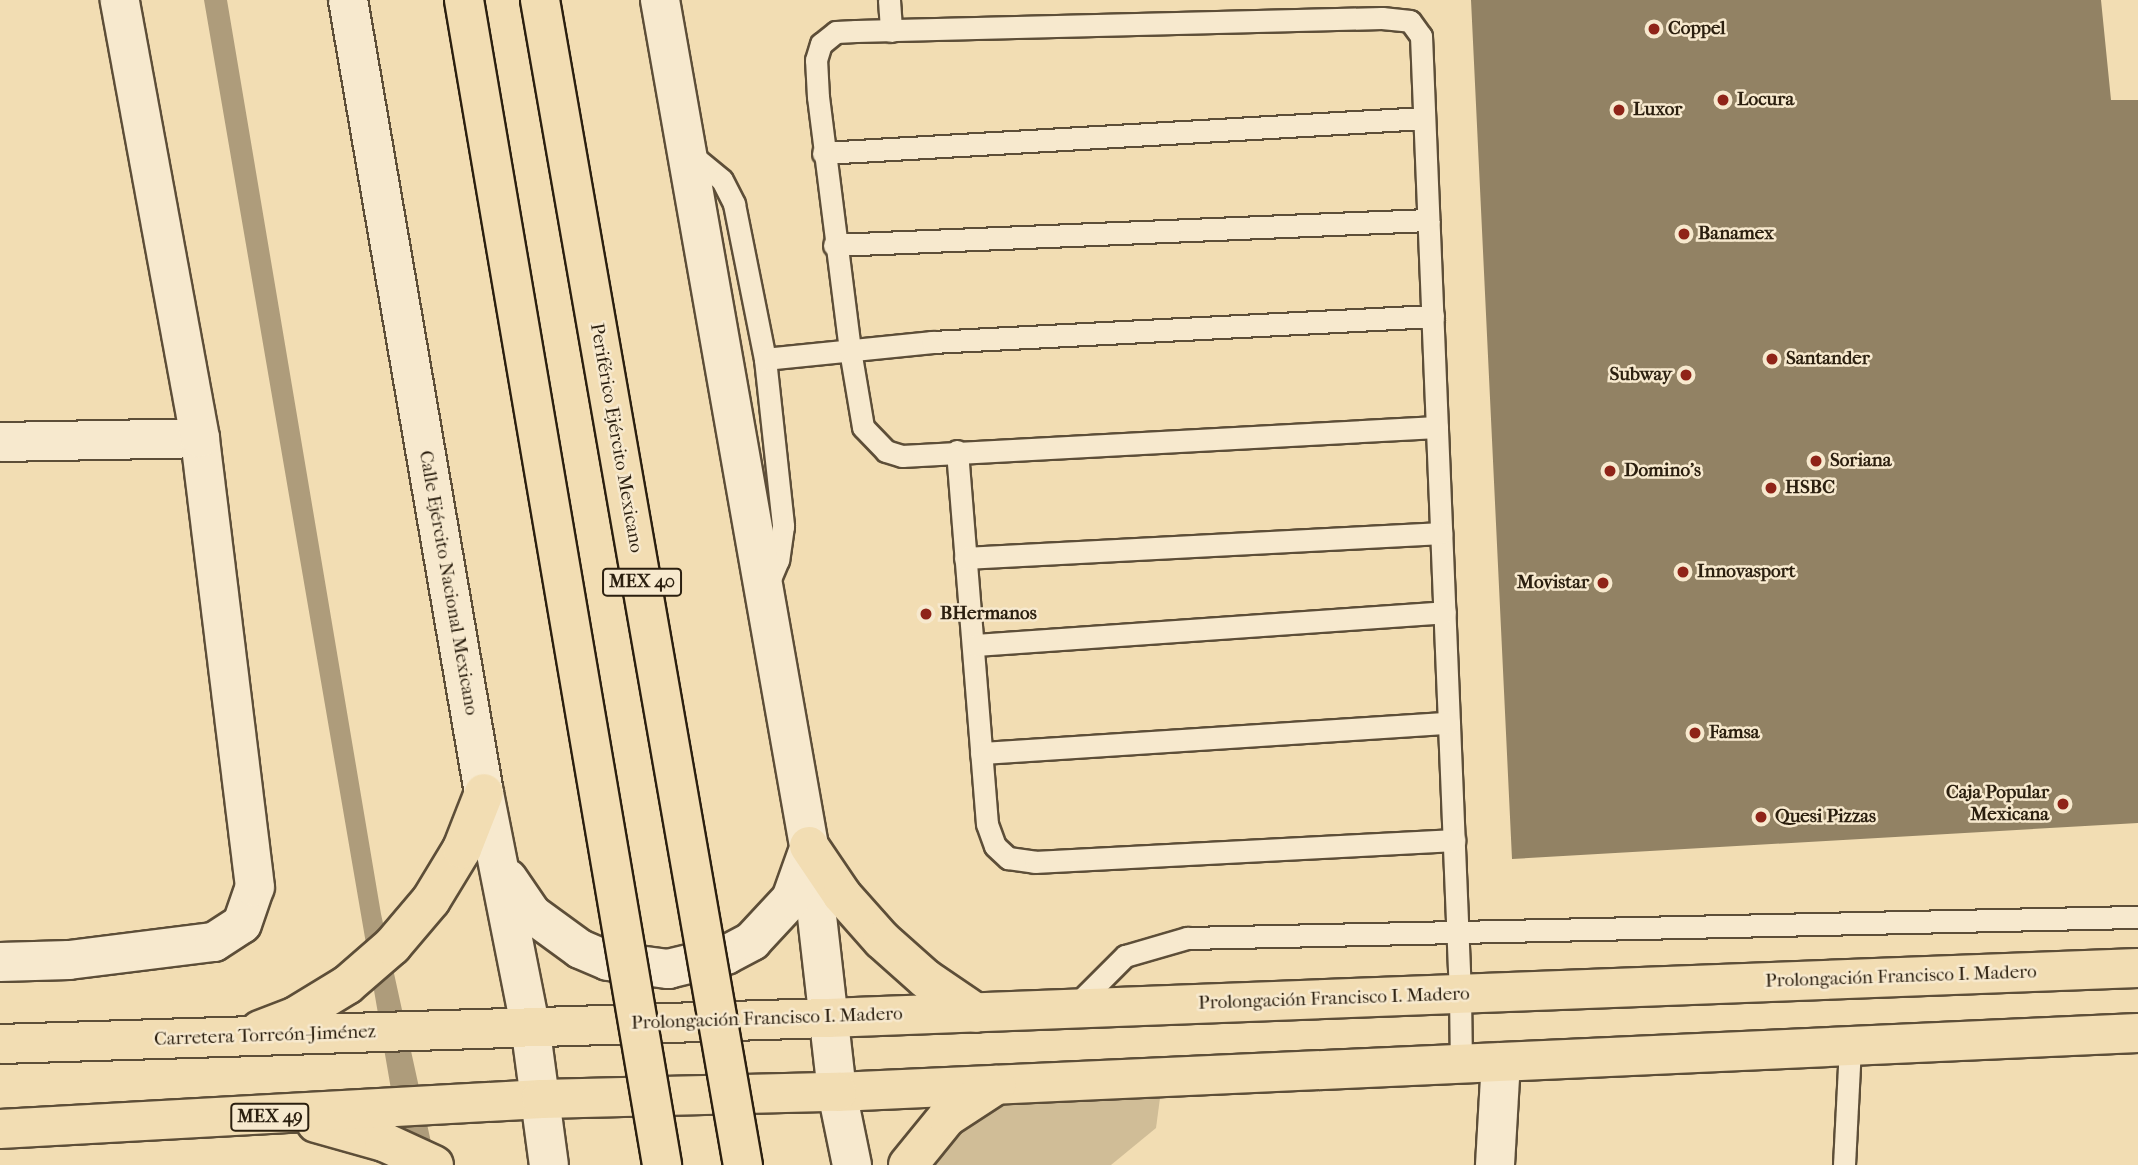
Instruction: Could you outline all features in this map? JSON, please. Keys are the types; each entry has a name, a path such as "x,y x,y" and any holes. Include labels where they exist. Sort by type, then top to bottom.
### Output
{"main road":[{"path":"464,0 662,1165"},
{"name":"Periférico Ejército Mexicano","path":"540,0 743,1165"},
{"path":"241,1038 296,1016 337,991 392,946 431,900 462,849 484,793"},
{"path":"809,846 842,895 882,940 926,979 976,1013"},
{"name":"Prolongación Francisco I. Madero","path":"530,1025 976,1013 2138,968"},
{"name":"Carretera Torreón-Jiménez","path":"0,1044 241,1038 530,1025"},
{"path":"837,1092 2138,1033"},
{"path":"908,1165 947,1117 996,1085"},
{"name":"MEX 49","path":"0,1129 276,1116 541,1098 837,1092"},
{"path":"276,1116 331,1126 434,1165"}],"street":[{"path":"0,962 69,960 194,946 232,933 249,912 255,887 200,438 120,0"},
{"name":"Calle Ejército Nacional Mexicano","path":"348,0 484,793 501,865 530,1025 549,1165"},
{"path":"660,0 809,846 837,1092 852,1165"},
{"path":"0,442 200,438"},
{"path":"501,865 526,906 554,934 608,961 668,969 726,956 774,922 803,873 809,846"},
{"path":"1495,1165 1501,1062"}],"lane":[{"path":"889,0 891,31"},
{"path":"1437,427 902,456 874,443 863,427 834,245 816,60 821,44 836,32 1410,21 1422,36 1458,930 1461,1063"},
{"path":"823,153 1424,118"},
{"path":"686,151 722,180 734,204 765,359 783,526 778,560 764,595"},
{"path":"834,245 1428,220"},
{"path":"765,359 849,350 1433,316"},
{"path":"957,451 975,645 987,824 995,846 1008,858 1035,862 1454,840"},
{"path":"965,558 1441,533"},
{"path":"975,645 1445,612"},
{"path":"981,753 1449,723"},
{"path":"1072,1009 1125,956 1151,945 1187,938 2138,917"},
{"path":"1844,1165 1850,1046"}],"shaded area":[{"path":"204,0 227,0 381,914 436,1165 404,1165"},
{"path":"1162,1083 1156,1128 1111,1165 914,1165 1000,1091"}],"building":[{"name":"Soriana","path":"1471,0 2101,0 2111,100 2138,100 2138,823 1512,859"}],"place":[{"name":"Coppel","path":"1654,29"},
{"name":"Locura","path":"1723,100"},
{"name":"Luxor","path":"1619,110"},
{"name":"Banamex","path":"1684,234"},
{"name":"Santander","path":"1772,359"},
{"name":"Subway","path":"1686,375"},
{"name":"Soriana","path":"1816,461"},
{"name":"Domino's","path":"1610,471"},
{"name":"HSBC","path":"1771,488"},
{"name":"Innovasport","path":"1683,572"},
{"name":"Movistar","path":"1603,583"},
{"name":"BHermanos","path":"926,614"},
{"name":"Famsa","path":"1695,733"},
{"name":"Caja Popular Mexicana","path":"2063,804"},
{"name":"Quesi Pizzas","path":"1761,817"}]}
